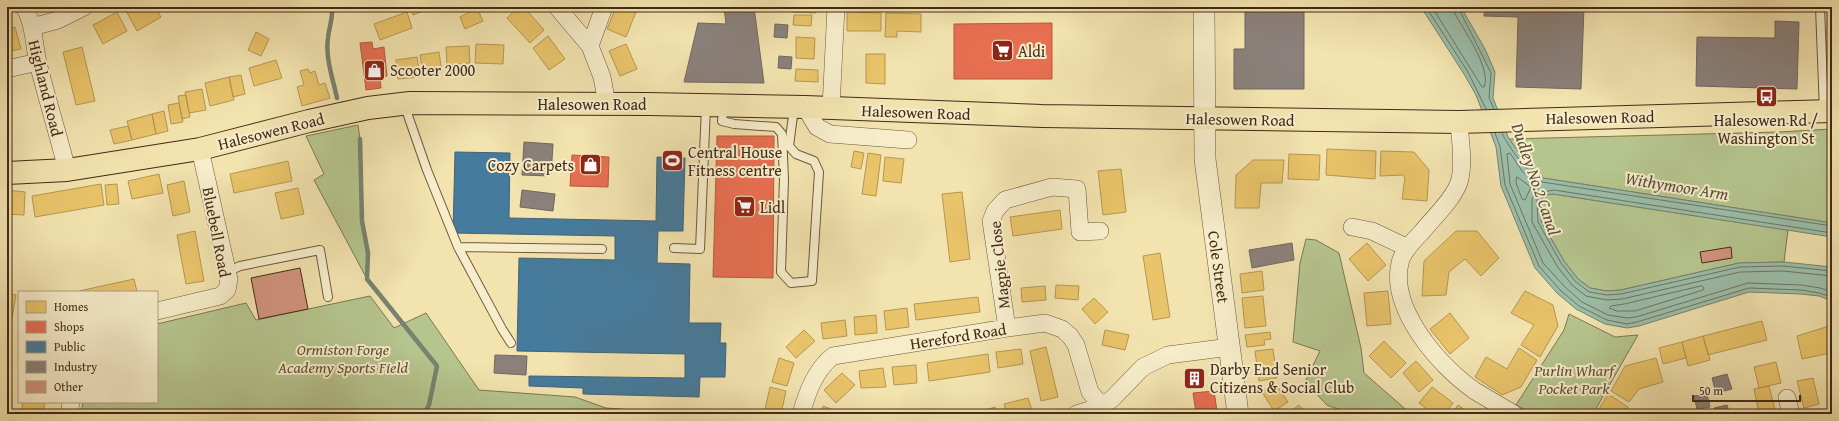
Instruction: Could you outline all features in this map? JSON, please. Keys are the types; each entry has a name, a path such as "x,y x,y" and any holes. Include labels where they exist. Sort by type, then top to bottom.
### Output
{"main road":[{"name":"Halesowen Road","path":"7,173 67,170 200,149 368,108 404,104 715,105 1042,116 1465,121 1828,112"}],"street":[{"name":"Highland Road","path":"24,7 32,27 38,62 67,170"},
{"path":"32,27 58,20 84,7"},
{"path":"557,7 590,46 602,77 607,104"},
{"path":"590,46 604,7"},
{"path":"831,108 836,7"},
{"name":"Cole Street","path":"1204,7 1205,159 1238,414"},
{"path":"7,69 38,62"},
{"path":"800,107 817,128 830,134 908,140"},
{"path":"1465,121 1460,180 1453,193 1408,248 1400,262 1399,284 1402,298 1412,321 1427,344 1444,364 1474,390 1514,414"},
{"name":"Bluebell Road","path":"158,311 220,296 227,290 229,279 200,149"},
{"name":"Magpie Close","path":"1007,328 991,221 995,210 1005,200 1052,187 1077,189 1080,232 1100,230"},
{"path":"1352,226 1372,231 1408,248"},
{"name":"Hereford Road","path":"801,414 806,396 817,374 826,361 833,356 1045,323 1062,329 1070,336 1076,346 1090,392 1102,406"},
{"path":"1076,414 1102,406 1112,400 1143,367 1168,355 1230,347"},
{"path":"1787,398 1791,414"},
{"path":"69,414 71,403"}],"lane":[{"path":"1820,7 1828,112"},
{"path":"404,104 458,247 511,343"},
{"path":"715,105 722,121 734,124 776,127 782,134 784,179 781,272 791,283 812,281 819,172 814,161 796,154 789,146 800,107"},
{"path":"674,248 700,248 715,105"},
{"path":"458,247 602,249"},
{"path":"227,272 240,266 320,250 328,297"}],"green space":[{"path":"358,125 360,139 362,221 368,253 367,279 314,180 324,174 306,136"},
{"path":"1832,129 1832,223 1543,178 1529,166 1509,139 1779,132"},
{"path":"1553,194 1788,230 1784,262 1739,263 1621,290 1607,291 1590,288 1578,279 1564,261 1541,221 1541,200 1545,195"},
{"path":"1306,239 1316,240 1339,253 1361,348 1364,373 1411,414 1351,414 1327,405 1305,382 1320,351 1293,342 1300,263"},
{"name":"Ormiston Forge Academy Sports Field","path":"370,296 394,328 426,313 479,390 575,397 606,408 690,414 81,414 83,403 158,403 158,324 246,303 256,320"},
{"name":"Purlin Wharf Pocket Park","path":"1569,314 1615,337 1638,335 1593,414 1534,414 1516,405 1564,330"}],"water":[{"name":"Dudley No.2 Canal","path":"1421,7 1461,7 1485,49 1495,72 1493,98 1509,139 1529,166 1543,178 1832,223 1832,237 1553,194 1545,195 1541,200 1541,221 1564,261 1578,279 1590,288 1607,291 1621,290 1739,263 1784,262 1832,267 1832,301 1819,296 1801,294 1749,292 1639,326 1627,328 1605,324 1576,309 1557,293 1535,268 1501,186 1496,147 1476,95"}],"building: Homes":[{"path":"128,7 155,7 161,17 137,31 125,9"},
{"path":"410,7 425,7 426,10 413,15"},
{"path":"518,7 524,7 544,30 530,43 507,18"},
{"path":"616,7 638,7 626,37 607,29"},
{"path":"791,7 816,7 816,13 791,12"},
{"path":"477,8 483,21 465,29 460,17"},
{"path":"117,12 127,31 103,44 93,25"},
{"path":"407,12 412,28 380,40 374,24"},
{"path":"847,12 881,13 881,31 847,31"},
{"path":"886,13 921,14 921,32 897,31 897,37 885,37"},
{"path":"794,15 812,15 811,26 793,25"},
{"path":"15,27 21,49 7,52 7,29"},
{"path":"256,32 269,39 261,56 248,50"},
{"path":"548,36 565,59 549,70 533,48"},
{"path":"796,37 815,38 814,59 796,58"},
{"path":"476,44 504,45 503,64 475,63"},
{"path":"626,44 637,69 620,76 609,51"},
{"path":"469,46 470,63 447,65 446,47"},
{"path":"82,47 95,101 76,105 63,52"},
{"path":"439,52 442,72 423,75 420,55"},
{"path":"866,54 885,54 885,84 866,83"},
{"path":"417,57 420,77 398,79 396,60"},
{"path":"276,60 282,78 254,86 249,68"},
{"path":"308,69 310,73 315,71 319,85 325,83 330,98 302,106 297,87 304,85 300,71"},
{"path":"796,69 818,70 818,82 795,81"},
{"path":"241,75 245,94 233,97 229,77"},
{"path":"229,77 234,100 210,106 205,83"},
{"path":"202,89 206,110 189,113 185,92"},
{"path":"186,95 190,117 182,119 178,96"},
{"path":"179,103 183,122 171,124 168,105"},
{"path":"164,111 168,131 156,134 152,114"},
{"path":"152,114 156,134 132,140 127,121"},
{"path":"128,126 132,140 114,144 110,130"},
{"path":"1327,149 1376,151 1375,179 1326,175"},
{"path":"854,151 864,153 861,169 851,167"},
{"path":"1381,151 1414,152 1429,170 1427,201 1402,199 1405,178 1403,175 1380,176"},
{"path":"868,153 881,155 876,196 862,194"},
{"path":"1289,154 1320,155 1319,180 1288,179"},
{"path":"885,157 904,159 901,183 883,181"},
{"path":"1253,160 1284,160 1282,183 1261,183 1259,208 1235,208 1236,175"},
{"path":"288,161 292,181 234,193 230,174"},
{"path":"1121,169 1126,212 1103,215 1098,171"},
{"path":"159,174 163,193 132,199 128,181"},
{"path":"184,181 190,212 173,216 167,185"},
{"path":"101,184 104,205 35,217 32,196"},
{"path":"117,184 119,204 107,205 105,185"},
{"path":"298,188 304,214 281,219 275,193"},
{"path":"7,190 25,192 24,215 7,214"},
{"path":"962,192 970,259 950,262 942,194"},
{"path":"1060,210 1062,229 1013,236 1010,217"},
{"path":"195,231 204,281 186,284 177,235"},
{"path":"1456,231 1477,231 1499,258 1481,276 1465,259 1449,272 1446,295 1422,296 1424,261"},
{"path":"1367,243 1386,265 1368,281 1349,259"},
{"path":"1160,253 1170,317 1153,320 1143,256"},
{"path":"1262,271 1264,290 1242,293 1240,274"},
{"path":"134,279 137,291 79,291"},
{"path":"1056,285 1079,286 1078,300 1055,298"},
{"path":"1045,286 1046,300 1022,302 1021,288"},
{"path":"1388,291 1391,324 1367,326 1364,293"},
{"path":"1525,291 1553,305 1558,326 1540,357 1521,345 1534,325 1511,313"},
{"path":"7,293 16,295 12,318 7,317"},
{"path":"1263,296 1266,326 1245,328 1242,298"},
{"path":"978,297 980,312 916,320 914,304"},
{"path":"1094,298 1108,312 1095,324 1082,309"},
{"path":"907,308 909,327 886,330 884,311"},
{"path":"1450,313 1469,338 1450,354 1430,329"},
{"path":"876,315 877,333 855,335 854,317"},
{"path":"845,320 847,336 823,339 821,323"},
{"path":"1762,321 1767,340 1708,355 1703,336"},
{"path":"1829,326 1832,328 1832,357 1826,354 1802,359 1797,336"},
{"path":"804,330 815,341 796,358 786,347"},
{"path":"1105,330 1129,335 1125,350 1102,345"},
{"path":"1270,332 1271,339 1264,340 1265,345 1247,347 1245,335"},
{"path":"1703,336 1710,360 1688,366 1682,342"},
{"path":"1384,341 1406,363 1391,378 1369,356"},
{"path":"1682,342 1686,358 1663,364 1659,348"},
{"path":"1046,347 1058,397 1041,401 1030,351"},
{"path":"1519,348 1537,360 1521,387 1502,395 1475,377 1486,357 1507,369"},
{"path":"1021,349 1023,364 998,368 996,352"},
{"path":"1273,349 1277,378 1259,381 1255,351"},
{"path":"988,354 990,372 929,381 927,363"},
{"path":"779,358 794,363 787,386 772,382"},
{"path":"1656,358 1663,382 1639,389 1629,402 1611,391 1625,366"},
{"path":"1416,361 1433,380 1419,392 1403,373"},
{"path":"1776,362 1781,383 1759,388 1754,367"},
{"path":"916,365 917,383 894,385 892,367"},
{"path":"883,368 886,387 861,388 859,371"},
{"path":"842,373 855,385 836,403 824,390"},
{"path":"1813,378 1819,404 1804,408 1797,381"},
{"path":"1276,384 1288,402 1274,411 1262,392"},
{"path":"1769,386 1775,410 1759,413 1754,389"},
{"path":"770,387 786,391 781,414 764,414"},
{"path":"1432,387 1453,403 1445,414 1433,414 1419,403"},
{"path":"1608,394 1628,407 1624,414 1596,414"},
{"path":"1028,398 1033,413 1007,414 1004,404"},
{"path":"23,403 45,403 43,414 21,414"},
{"path":"1299,405 1306,414 1287,414"},
{"path":"1458,405 1471,414 1452,414"},
{"path":"823,406 839,412 839,414 821,414"},
{"path":"995,407 997,414 973,414"},
{"path":"1818,409 1819,414 1807,414 1806,412"}],"building: Shops":[{"name":"Aldi","path":"1052,23 1052,79 954,79 954,24"},
{"name":"Scooter 2000","path":"372,42 373,49 384,47 387,76 380,77 381,88 366,90 360,43"},
{"name":"Lidl","path":"717,136 774,136 773,278 713,277"},
{"path":"572,155 609,157 608,187 570,186"},
{"path":"1214,391 1217,411 1196,413 1193,393"}],"building: Public":[{"path":"455,152 510,153 509,218 656,221 657,157 685,158 683,231 658,231 657,263 690,264 689,323 721,323 720,343 726,343 725,377 700,377 699,397 583,394 583,388 529,386 529,376 685,378 685,354 517,351 519,258 615,260 615,236 453,233"}],"building: Industry":[{"path":"724,7 754,7 764,83 684,82 698,23 726,24"},
{"path":"1245,7 1304,7 1304,89 1234,89 1234,49 1245,49"},
{"path":"1485,7 1584,7 1581,89 1516,87 1518,17 1484,16"},
{"path":"1775,21 1799,22 1797,89 1696,86 1697,37 1775,38"},
{"path":"775,24 788,25 787,38 774,37"},
{"path":"779,56 792,57 791,69 778,68"},
{"path":"524,142 553,144 551,176 522,175"},
{"path":"522,190 555,194 553,211 520,207"},
{"path":"1292,243 1294,260 1252,268 1249,250"},
{"path":"495,355 527,356 526,375 494,373"},
{"path":"1727,374 1732,389 1716,393 1712,378"},
{"path":"1707,394 1710,407 1697,409 1694,396"},
{"path":"1727,405 1730,414 1715,414 1714,408"}],"building: Other":[{"path":"1731,247 1732,258 1702,263 1700,252"},
{"path":"300,268 308,309 259,319 251,278"},
{"name":"Darby End Senior Citizens & Social Club","path":"1203,371 1204,384 1186,385 1185,373"}],"waterway":[{"path":"332,7 327,45 330,68 337,98"},
{"path":"360,139 362,221 368,253 367,279 437,366 429,405 424,414"}],"place":[{"name":"Aldi","path":"1003,51"},
{"name":"Scooter 2000","path":"375,70"},
{"name":"Halesowen Rd / Washington St","path":"1766,97"},
{"name":"Central House Fitness centre","path":"673,161"},
{"name":"Cozy Carpets","path":"590,165"},
{"name":"Lidl","path":"744,207"},
{"name":"Darby End Senior Citizens & Social Club","path":"1194,378"}],"water label":[{"name":"Withymoor Arm","path":"1677,186"}]}
